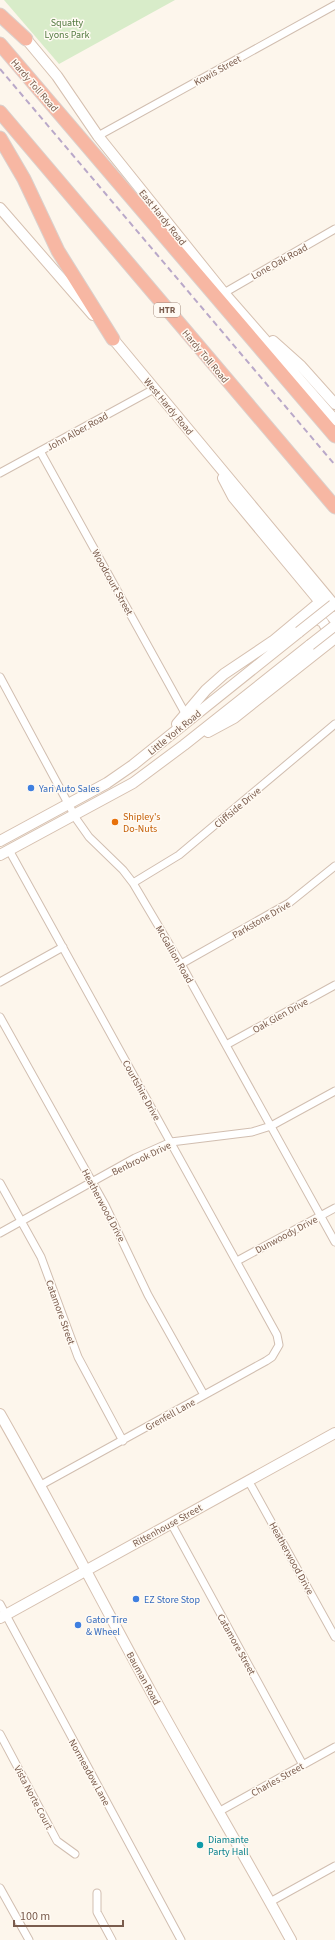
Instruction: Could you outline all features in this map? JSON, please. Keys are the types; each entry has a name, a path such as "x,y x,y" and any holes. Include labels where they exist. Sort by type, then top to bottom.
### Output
{"highway":[{"path":"0,15 26,39"},
{"name":"Hardy Toll Road","path":"0,44 335,436"},
{"name":"Hardy Toll Road","path":"0,112 335,507"},
{"path":"0,138 24,179 58,251 113,339"}],"main road":[{"name":"East Hardy Road","path":"0,8 57,76 98,136 224,293 335,420"},
{"name":"West Hardy Road","path":"0,208 113,339 334,605"},
{"path":"224,293 301,366 335,404"},
{"path":"210,455 233,496 321,601 335,620"},
{"path":"170,734 185,713 206,690 224,674 273,641 321,601"},
{"name":"Little York Road","path":"0,841 107,784 334,605"},
{"path":"184,745 234,718 331,641 330,635 323,622 313,617 298,620"},
{"name":"Little York Road","path":"4,852 133,783 184,745 335,625"},
{"name":"Bauman Road","path":"0,1414 41,1485 151,1691 220,1811 291,1940"},
{"name":"Rittenhouse Street","path":"3,1616 335,1432"}],"street":[{"name":"Kowis Street","path":"98,136 335,5"},
{"name":"Lone Oak Road","path":"224,293 335,229"},
{"name":"John Alber Road","path":"0,473 154,389"},
{"name":"Woodcourt Street","path":"40,451 185,713"},
{"name":"McGallion Road","path":"0,677 74,815 89,837 123,870 133,883 181,964 335,1242"},
{"name":"Cliffside Drive","path":"133,883 188,847 335,724"},
{"name":"Courtshire Drive","path":"4,852 63,947 274,1330"},
{"name":"Parkstone Drive","path":"181,964 289,903 335,866"},
{"path":"1,981 63,947"},
{"name":"Oak Glen Drive","path":"226,1045 335,985"},
{"name":"Heatherwood Drive","path":"0,1017 117,1228 148,1295 204,1395"},
{"path":"0,1034 7,1030"},
{"name":"Benbrook Drive","path":"0,1233 135,1158 170,1142 252,1132 271,1126 335,1090"},
{"name":"Catamore Street","path":"0,1183 47,1272 78,1357 123,1440"},
{"name":"Dunwoody Drive","path":"237,1261 335,1208"},
{"name":"Grenfell Lane","path":"41,1485 272,1357 279,1344 274,1330"},
{"name":"Heatherwood Drive","path":"248,1480 335,1637"},
{"name":"Catamore Street","path":"171,1523 303,1765"},
{"name":"Normeadow Lane","path":"0,1604 3,1616 181,1940"},
{"name":"Vista Norte Court","path":"0,1734 57,1842 75,1854"},
{"name":"Charles Street","path":"220,1811 335,1747"},
{"path":"270,1902 335,1866"},
{"path":"0,1888 28,1940"},
{"path":"97,1893 97,1912 112,1940"}],"green space":[{"name":"Squatty Lyons Park","path":"4,0 175,0 59,64"}],"railway":[{"path":"0,69 335,465"}],"place":[{"name":"Yari Auto Sales","path":"31,788"},
{"name":"Shipley's Do-Nuts","path":"115,822"},
{"name":"EZ Store Stop","path":"136,1599"},
{"name":"Gator Tire & Wheel","path":"78,1625"},
{"name":"Diamante Party Hall","path":"200,1845"}]}
